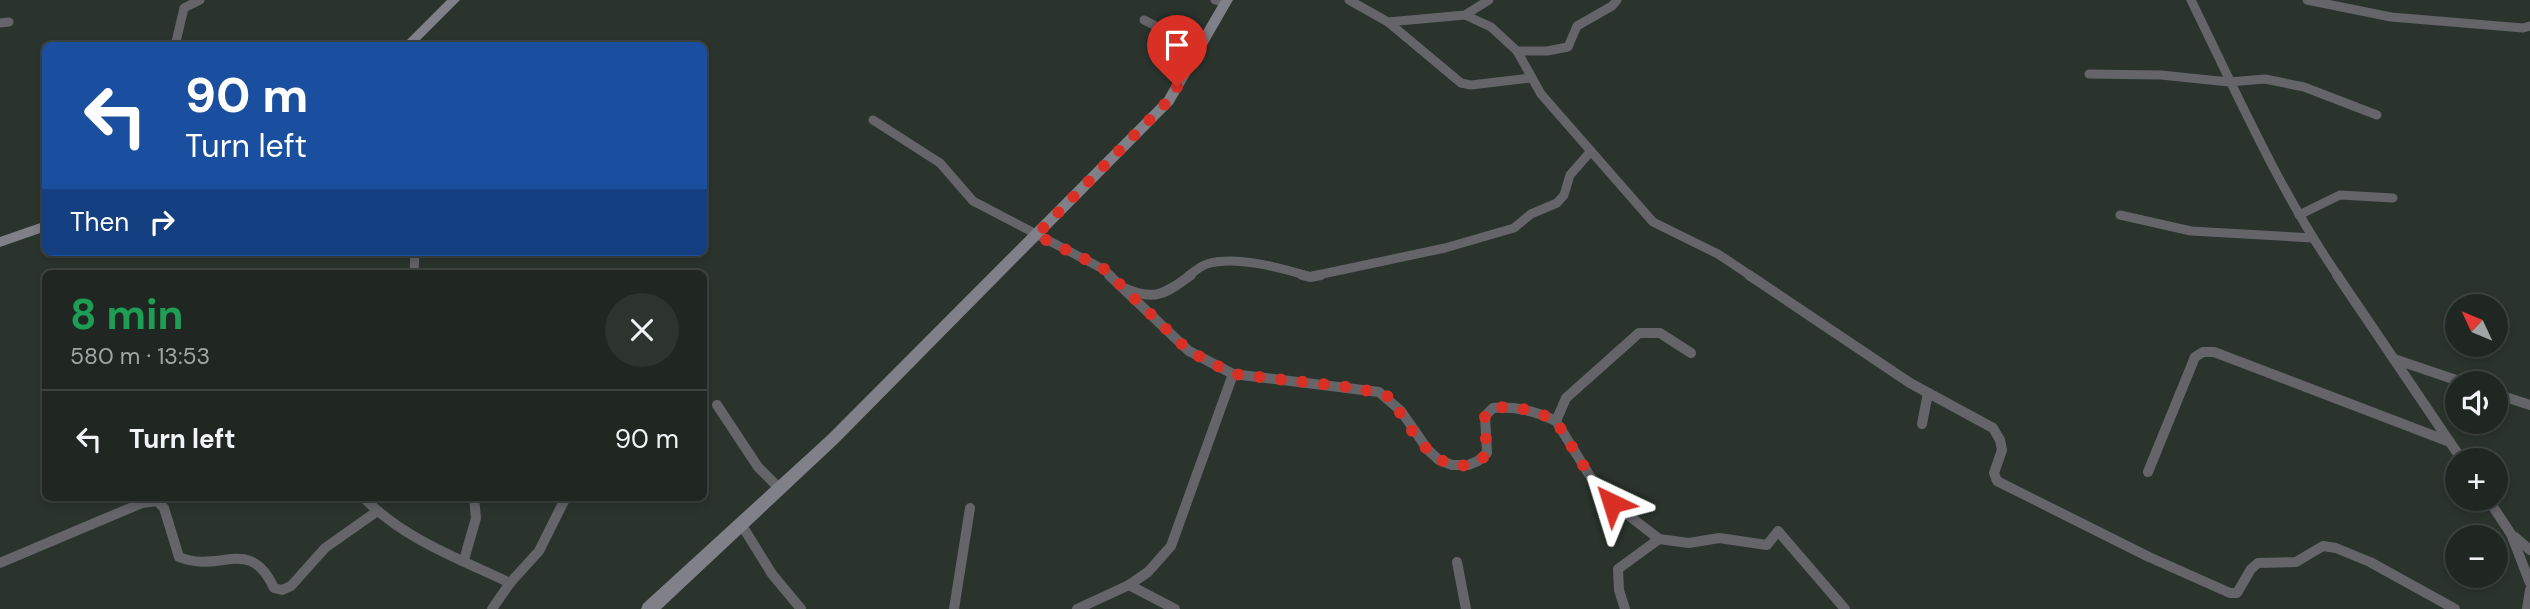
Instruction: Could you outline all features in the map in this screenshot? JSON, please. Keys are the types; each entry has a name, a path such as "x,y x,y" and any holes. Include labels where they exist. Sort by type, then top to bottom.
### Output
{"main road":[{"path":"411,42 454,0"},
{"path":"649,609 780,489 1168,101 1223,1"},
{"path":"0,242 42,227"}],"street":[{"path":"176,42 184,8 200,0"},
{"path":"1349,0 1388,22 1461,83 1471,85 1531,78"},
{"path":"1388,22 1465,15 1489,0"},
{"path":"1517,51 1557,51 1567,47 1572,43 1577,26 1612,6 1617,0"},
{"path":"2191,0 2229,82 2312,238 2454,448"},
{"path":"2307,0 2391,17 2524,28 2530,26"},
{"path":"1465,15 1491,27 1517,51 1541,94 1653,222 1718,254 1928,393 1982,421 2002,439 2004,454 1994,473 1997,481 2149,557 2221,589 2237,593 2257,564 2295,563 2316,548 2324,546 2358,557 2455,609"},
{"path":"1144,20 1199,48"},
{"path":"2089,74 2161,75 2229,82 2251,78 2302,87 2377,115"},
{"path":"873,120 940,163 974,201 1103,268 1189,351 1233,374 1379,392 1390,397 1420,439 1440,460 1450,465 1473,464 1485,457 1489,450 1484,431 1485,416 1493,408 1523,408 1556,421 1601,494 1659,539 1689,543 1719,538 1767,545 1778,531 1845,609"},
{"path":"1120,286 1142,296 1166,293 1204,265 1220,261 1276,267 1310,277 1445,248 1514,228 1531,214 1557,203 1564,195 1570,175 1591,151"},
{"path":"2299,215 2340,195 2393,198"},
{"path":"2120,215 2156,227 2186,233 2312,238"},
{"path":"1556,421 1566,398 1639,333 1647,329 1656,330 1691,353"},
{"path":"2148,472 2195,357 2203,352 2214,352 2450,443"},
{"path":"2394,359 2445,376"},
{"path":"1077,609 1129,585 1148,572 1171,546 1233,374"},
{"path":"1922,424 1928,393"},
{"path":"2508,398 2530,405"},
{"path":"717,405 758,467 780,489"},
{"path":"0,563 142,503 157,501 164,508 179,557 187,562 201,564 236,559 253,561 264,567 274,588 282,590 290,586 326,548 376,512"},
{"path":"367,501 376,512 510,583"},
{"path":"464,561 476,517 474,501"},
{"path":"492,609 510,583 539,551 564,501"},
{"path":"954,609 970,508"},
{"path":"2496,511 2511,534 2530,583"},
{"path":"741,524 772,574 801,609"},
{"path":"2511,534 2530,550"},
{"path":"1625,609 1615,581 1615,570 1621,563 1650,549 1659,539"},
{"path":"1457,562 1466,609"},
{"path":"1129,585 1175,609"},
{"path":"2527,609 2530,590"}],"route":[{"path":"1177,87 1168,101 1036,235 1103,268 1138,305 1189,351 1233,374 1357,388 1390,397 1420,439 1440,460 1450,465 1473,464 1485,457 1489,450 1484,431 1485,416 1493,408 1523,408 1544,415 1556,421 1601,494 1612,503"}]}
